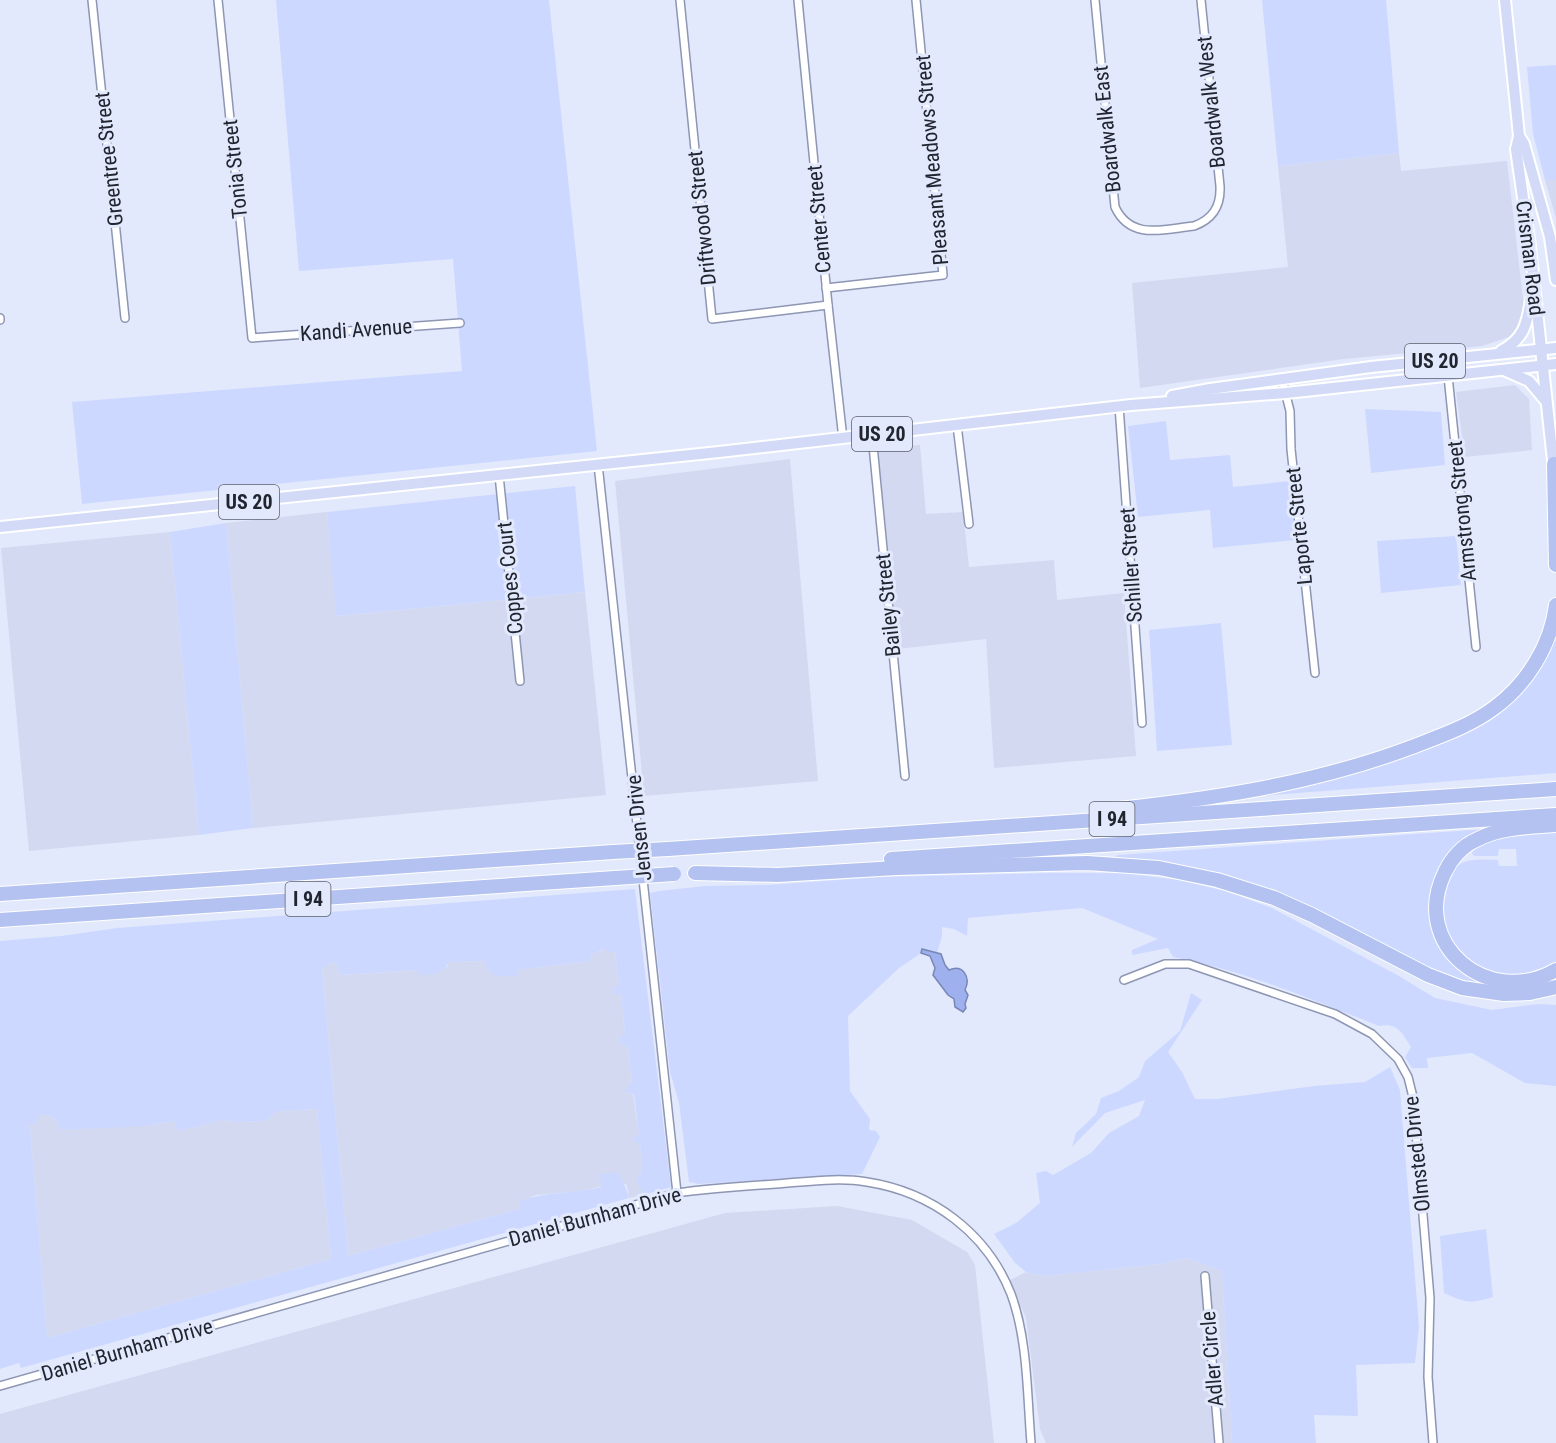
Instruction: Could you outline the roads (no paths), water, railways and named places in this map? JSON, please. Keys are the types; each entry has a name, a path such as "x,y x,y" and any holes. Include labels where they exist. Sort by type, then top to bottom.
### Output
{"highway":[{"path":"1554,464 1556,565"},
{"path":"974,828 1089,812 1188,802 1296,783 1399,752 1441,736 1495,708 1517,688 1533,668 1545,645 1556,605"},
{"path":"1512,792 1556,781"},
{"name":"I 94","path":"0,894 1556,789"},
{"name":"I 94","path":"0,920 1556,814"},
{"path":"1556,825 1503,830 1473,841 1459,852 1449,865 1440,882 1436,900 1437,919 1442,936 1450,950 1464,966 1478,975 1500,981 1527,982 1543,978 1556,970"},
{"path":"695,873 778,875 896,868 1080,863 1159,868 1217,880 1274,898 1428,975 1455,986 1491,994 1556,994"},
{"path":"1530,993 1556,987"}],"main road":[{"name":"Crisman Road","path":"1506,0 1519,136 1516,149 1534,285 1556,488"},
{"name":"Crisman Road","path":"1519,136 1524,144 1550,237 1556,280"},
{"path":"1493,355 1512,345 1522,336 1527,325 1534,285"},
{"name":"US 20","path":"1131,405 1210,389 1371,367 1556,348"},
{"name":"US 20","path":"0,527 843,439 1119,406 1286,393 1556,364"},
{"path":"1503,370 1530,381 1546,400"}],"street":[{"name":"Greentree Street","path":"92,0 125,318"},
{"name":"Tonia Street","path":"218,0 252,338"},
{"name":"Driftwood Street","path":"680,0 712,319 828,305"},
{"name":"Center Street","path":"798,0 843,439"},
{"name":"Pleasant Meadows Street","path":"826,288 943,275 916,0"},
{"name":"Boardwalk East","path":"1095,0 1115,207 1119,216 1134,228 1148,231 1194,226 1209,218 1218,204"},
{"name":"Boardwalk West","path":"1201,0 1220,186 1218,204"},
{"name":"Kandi Avenue","path":"252,338 460,323"},
{"name":"Armstrong Street","path":"1448,376 1476,647"},
{"name":"Laporte Street","path":"1282,379 1286,393 1315,673"},
{"name":"Schiller Street","path":"1119,406 1142,723"},
{"path":"957,425 969,524"},
{"name":"Bailey Street","path":"872,435 905,776"},
{"name":"Jensen Drive","path":"598,464 677,1193"},
{"name":"Coppes Court","path":"499,476 520,681"},
{"name":"Olmsted Drive","path":"1124,980 1165,964 1190,964 1335,1014 1372,1034 1398,1059 1408,1077 1413,1097 1430,1298 1428,1377 1433,1443"},
{"name":"Daniel Burnham Drive","path":"0,1386 677,1193 707,1188 798,1182 866,1181 914,1195 941,1208 973,1234 1001,1272 1018,1320 1032,1442"},
{"name":"Adler Circle","path":"1205,1276 1219,1443"}]}
